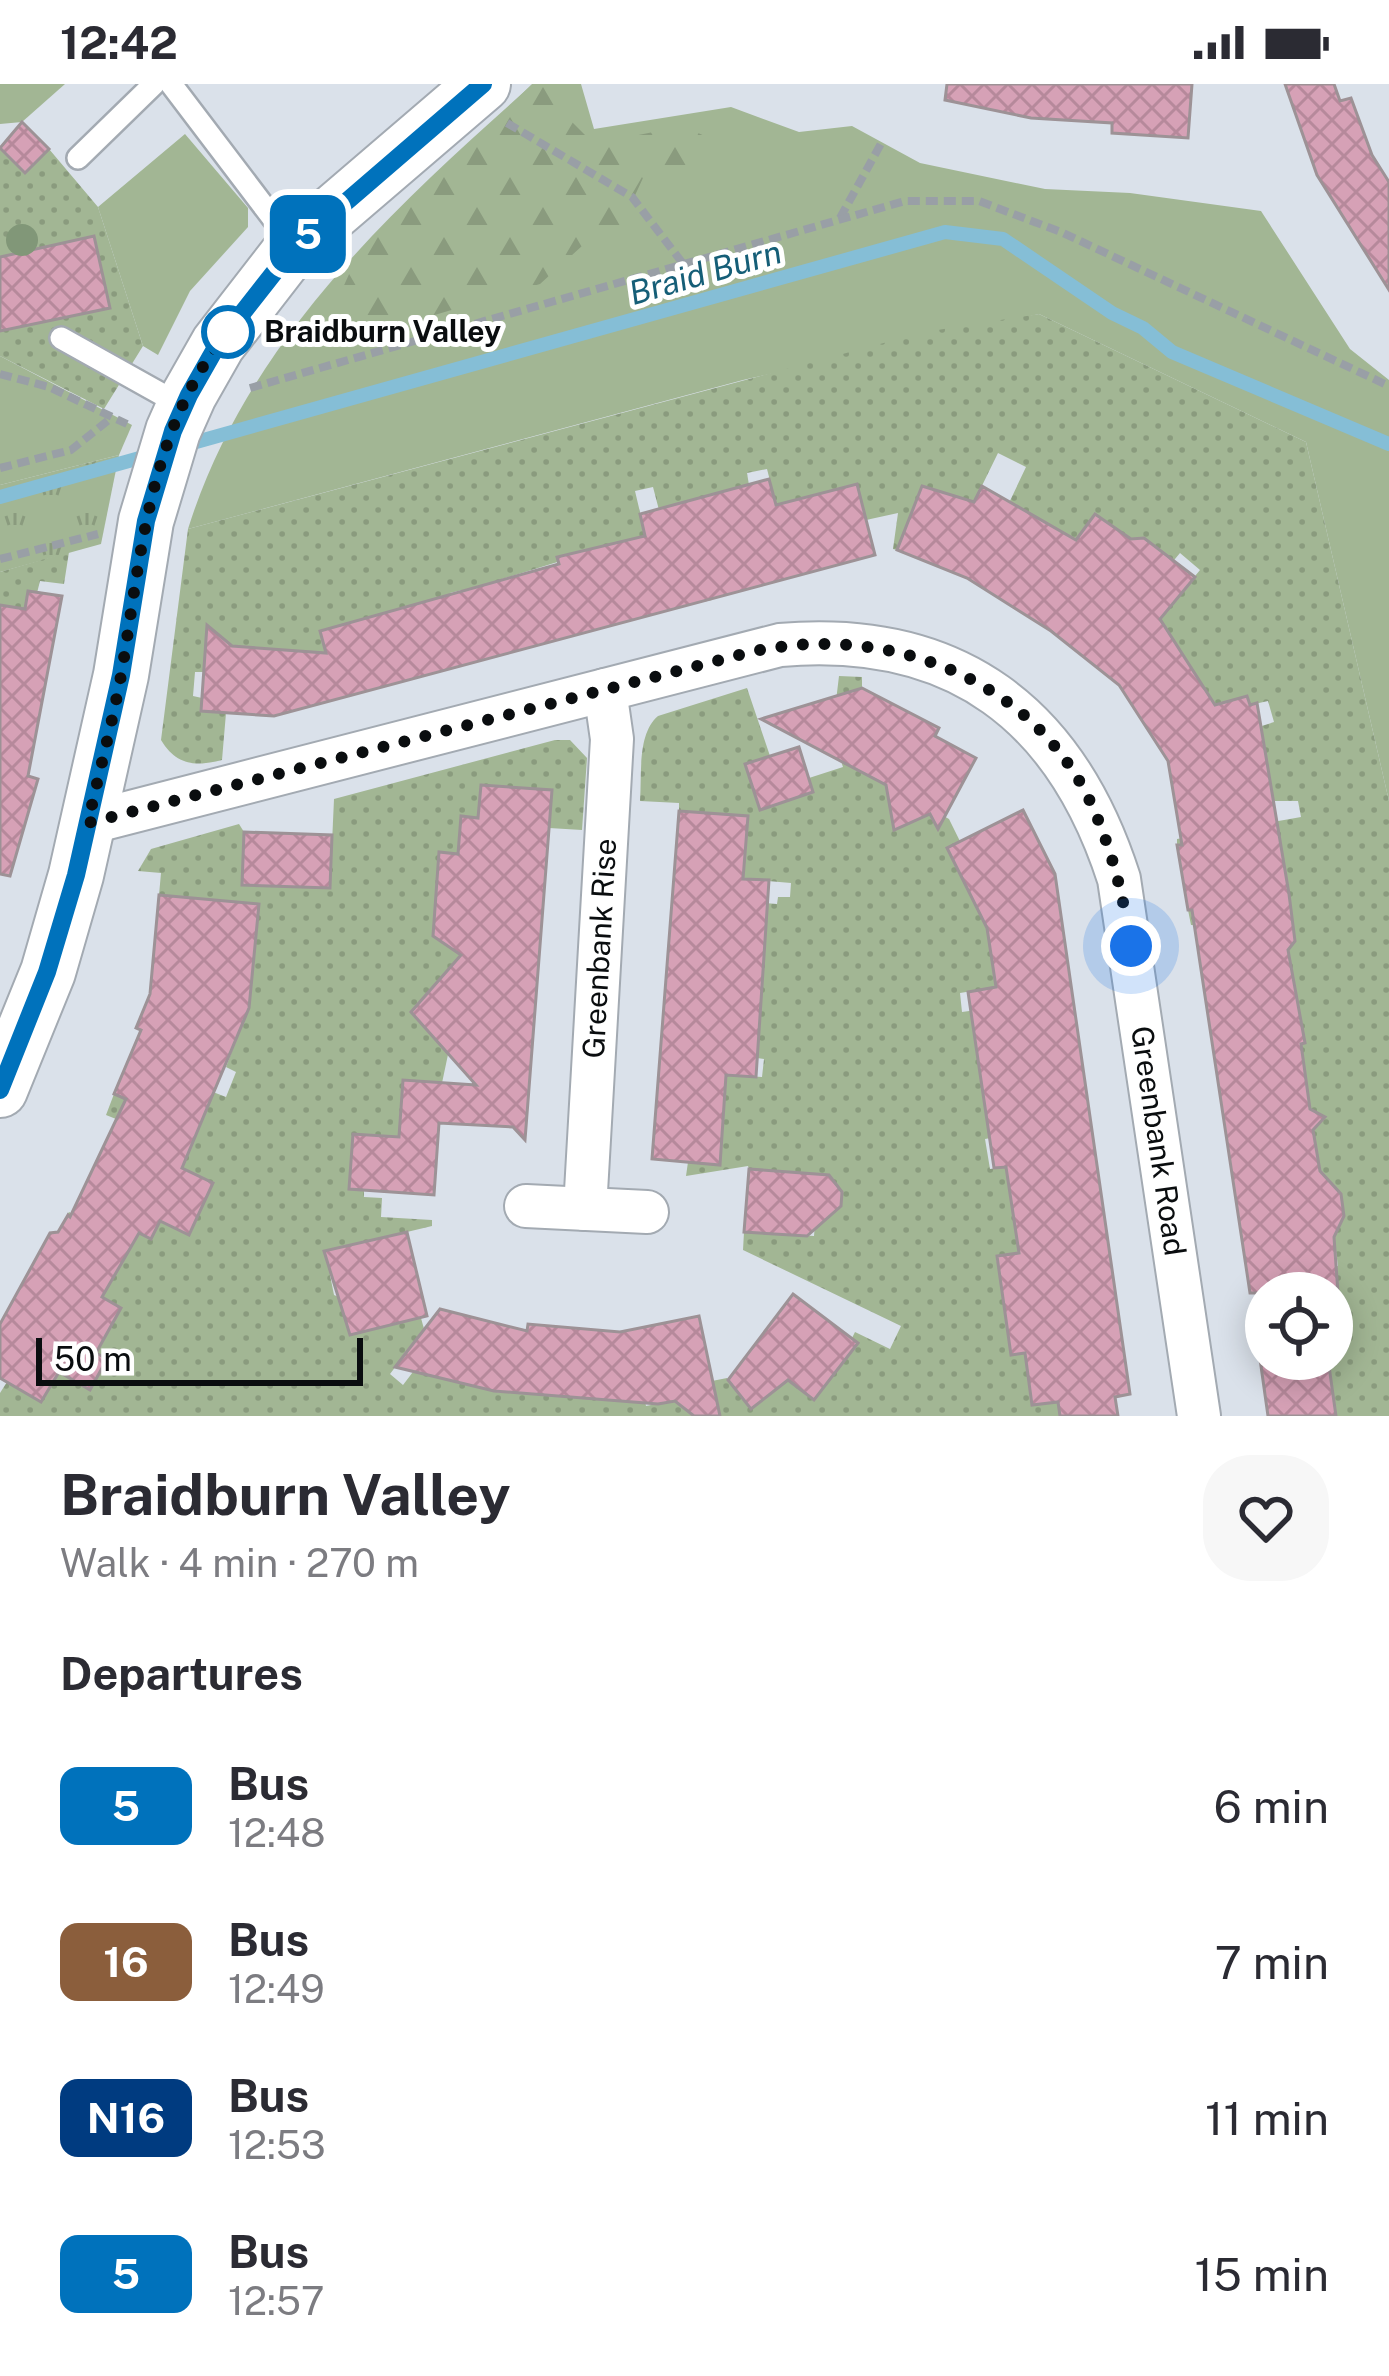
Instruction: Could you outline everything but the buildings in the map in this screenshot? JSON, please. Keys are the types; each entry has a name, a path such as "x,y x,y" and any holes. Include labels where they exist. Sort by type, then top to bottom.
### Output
{"street":[{"path":"0,1090 47,972 88,823 121,675 150,505 182,411 218,344 295,246 474,91"},
{"name":"Greenbank Road","path":"88,823 780,645 874,646 940,664 969,678 1004,700 1055,749 1087,795 1113,858 1124,899 1198,1416"},
{"name":"Greenbank Rise","path":"585,1209 612,740 605,690"},
{"path":"526,1206 647,1212"}],"lane":[{"path":"78,158 154,84"},
{"path":"171,84 295,246"},
{"path":"61,338 182,411"}],"path":[{"path":"474,91 632,197 685,265"},
{"path":"840,219 883,140"},
{"path":"0,374 49,387 125,423 182,411 905,201 979,201 1061,232 1389,386"},
{"path":"0,468 71,449 112,417"},
{"path":"0,560 150,505"}],"green space":[{"path":"0,84 65,84 22,122 0,124"},
{"path":"532,84 562,84 568,118 594,144 683,126 709,138 700,167 643,178 613,243 582,246 540,284 421,319 358,324 336,303 360,250"},
{"path":"533,84 581,84 594,129 731,107 799,132 852,126 920,163 1045,189 1130,193 1261,211 1350,349 1389,380 1389,801 1306,442 1039,314 743,380 188,529 246,399 285,340 377,231"},
{"path":"185,134 248,208 248,227 190,291 158,355 143,346 98,207"},
{"path":"0,148 25,173 49,149 98,207 143,346 104,409 0,356"},
{"path":"1039,314 1306,442 1389,801 1389,1416 1336,1416 1331,1380 1353,1380 1353,1272 1293,1272 1338,1266 1333,1229 1236,1198 1316,1126 1314,1111 1304,1106 1301,1044 1305,1042 1300,1012 1210,1025 1295,941 1293,928 1191,925 1188,910 1288,894 1244,835 1177,845 1177,839 1301,817 1298,801 1273,801 1168,756 1274,722 1268,701 1250,705 1247,696 1216,706 1175,644 1113,676 1200,570 1180,553 1135,607 1121,544 1096,514 1070,548 1045,522 1020,508 972,581 1026,467 998,453 974,502 922,487 897,550 893,549 898,513 866,520 857,484 795,500 794,575 767,469 747,473 749,485 689,511 712,600 684,606 653,487 635,491 647,542 642,536 502,579 517,635 498,640 502,655 492,658 487,636 462,590 450,593 430,674 402,682 384,614 321,630 338,698 205,645 204,672 195,672 193,696 202,698 201,711 226,713 222,760 187,762 173,755 161,740 188,529 925,332"},
{"path":"0,356 132,425 119,455 0,485"},
{"path":"119,455 101,544 0,572 0,485"},
{"path":"69,552 64,584 40,581 25,609 0,605 0,572"},
{"path":"839,676 862,677 862,688 881,698 869,745 900,792 890,810 892,820 903,826 913,822 922,804 949,819 988,898 1003,986 960,993 962,1012 1072,997 1052,1089 1085,1084 1086,1091 1020,1101 1024,1132 985,1139 990,1169 1062,1159 1065,1176 1098,1172 1099,1179 1033,1189 1019,1253 996,1257 999,1273 1081,1262 1008,1333 1011,1354 1123,1339 1123,1343 1095,1348 1059,1402 1060,1416 712,1416 712,1381 727,1378 751,1408 754,1346 814,1400 857,1344 852,1338 855,1332 890,1349 901,1326 743,1250 744,1232 814,1236 816,1212 833,1213 841,1206 842,1192 835,1183 818,1182 818,1174 748,1166 686,1176 688,1162 720,1164 726,1080 658,1074 658,1070 762,1077 764,1059 757,1058 762,995 672,896 777,904 778,897 790,897 791,883 743,879 748,816 679,811 679,803 640,801 644,744 658,716 747,688 790,800 812,792 809,778 843,767 832,734"},
{"path":"555,740 570,740 587,758 582,830 549,828 551,790 479,818 461,817 454,886 436,896 433,936 450,947 468,949 411,1012 432,1036 532,1043 450,1045 442,1083 403,1080 401,1117 440,1119 438,1140 353,1134 349,1189 364,1190 364,1197 382,1198 381,1217 432,1220 432,1226 340,1248 337,1267 330,1275 334,1295 341,1298 350,1334 421,1318 424,1329 390,1374 403,1385 458,1313 442,1379 501,1393 517,1328 523,1329 508,1392 612,1401 619,1332 630,1330 646,1406 686,1398 694,1416 0,1416 0,1393 7,1382 41,1402 59,1372 90,1390 107,1360 12,1304 105,1337 121,1308 102,1297 119,1267 102,1235 67,1215 69,1212 117,1238 130,1230 151,1239 160,1221 188,1235 213,1183 182,1168 184,1161 112,1127 116,1119 106,1115 114,1094 213,1092 226,1097 236,1072 226,1067 233,1048 143,1012 195,990 250,995 256,938 227,901 159,895 161,873 138,871 151,849 239,824 244,832 242,885 330,888 334,799"}],"waterway":[{"name":"Braid Burn","path":"182,446 945,232 1003,239 1112,313 1143,328 1172,352 1389,444"},
{"name":"Braid Burn","path":"0,497 154,454"}],"bus line":[{"name":"5","path":"0,1090 47,972 76,875 121,675 146,521 189,395 218,344 295,246 483,84"}],"place":[{"name":"Braidburn Valley","path":"228,332"}],"route":[{"path":"228,332 189,395 154,490 88,823 780,645 874,646 940,664 969,678 1004,700 1055,749 1087,795 1113,858 1131,946"}]}
